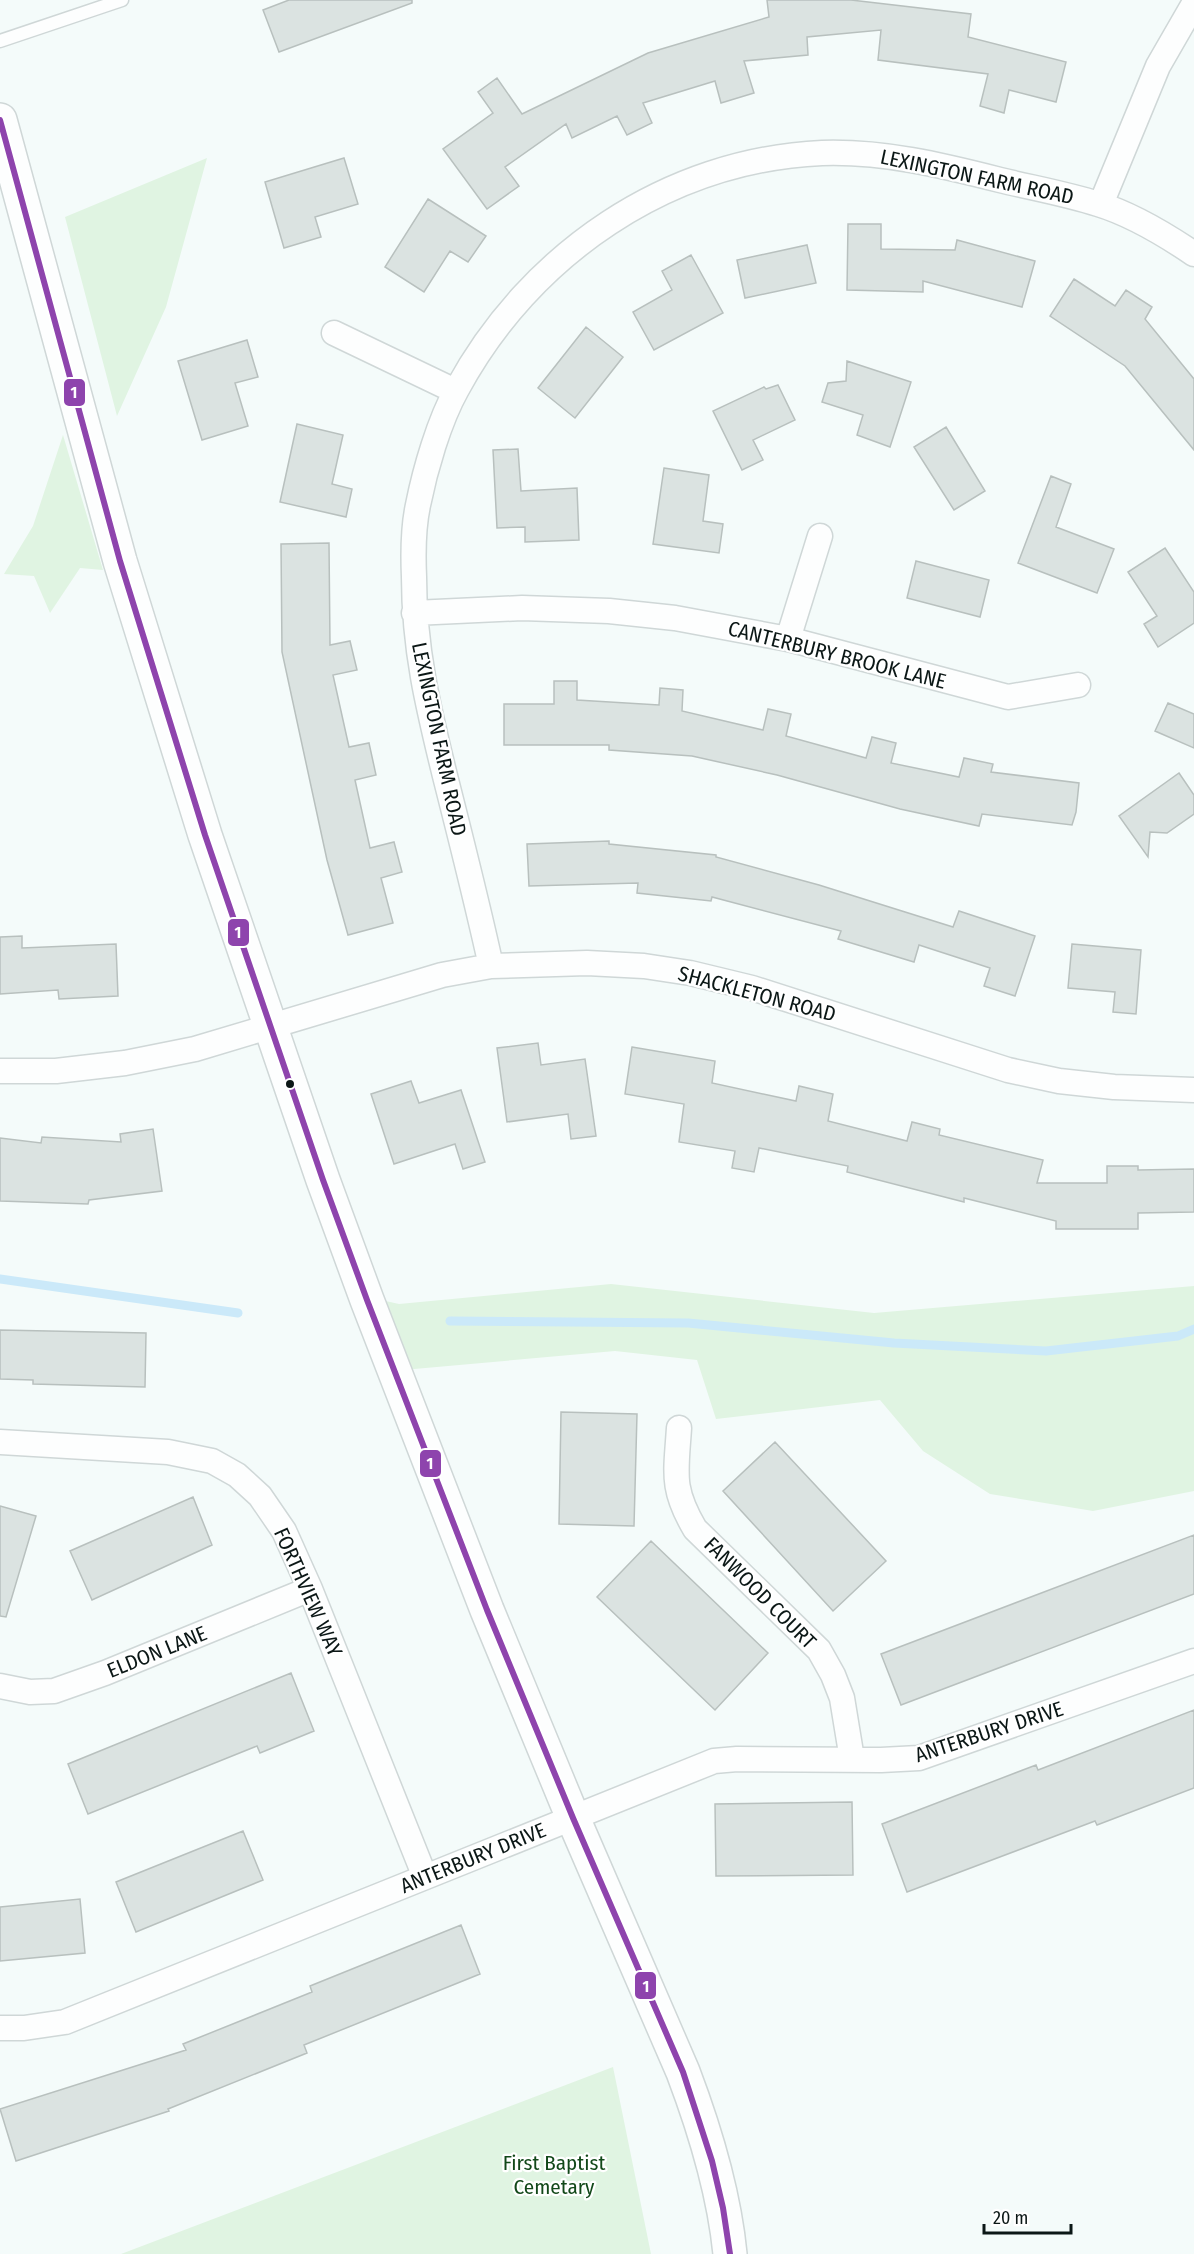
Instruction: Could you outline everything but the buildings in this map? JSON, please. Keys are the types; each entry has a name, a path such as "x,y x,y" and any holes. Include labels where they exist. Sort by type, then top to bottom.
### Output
{"main road":[{"path":"0,120 120,561 205,835 331,1202 436,1482 573,1818 670,2039 695,2104 726,2217 730,2254"}],"street":[{"path":"1101,204 1158,66 1192,7"},
{"name":"LEXINGTON FARM ROAD","path":"492,966 424,692 414,613 413,556 417,508 432,451 455,392 492,332 530,288 563,256 602,226 643,201 694,179 736,166 824,153 872,154 922,161 1101,204 1164,235 1194,254"},
{"path":"334,333 455,392"},
{"path":"788,639 820,536"},
{"name":"CANTERBURY BROOK LANE","path":"414,613 522,608 609,611 675,618 788,639 1008,698 1078,685"},
{"name":"SHACKLETON ROAD","path":"0,1071 56,1071 125,1063 195,1048 442,975 492,966 587,963 644,966 690,972 752,988 1008,1070 1059,1081 1114,1088 1194,1090"},
{"name":"FANWOOD COURT","path":"680,1428 676,1487 682,1507 695,1529 819,1650 833,1675 842,1698 852,1758"},
{"name":"FORTHVIEW WAY","path":"0,1442 168,1452 212,1461 237,1475 261,1496 284,1531 310,1589 425,1877"},
{"name":"ELDON LANE","path":"0,1686 30,1692 54,1690 105,1673 310,1589"},
{"name":"ANTERBURY DRIVE","path":"0,2028 24,2028 65,2022 573,1818 694,1767 737,1758 880,1760 919,1758 1194,1661"}],"lane":[{"path":"0,41 122,0"}],"green space":[{"path":"207,158 166,307 117,416 65,217"},
{"path":"63,435 103,570 80,568 50,613 34,576 4,574 33,526"},
{"path":"611,1284 874,1313 1194,1286 1194,1491 1093,1511 990,1494 923,1451 880,1400 716,1419 697,1360 615,1351 403,1370 381,1300 399,1304"},
{"name":"First Baptist Cemetary","path":"613,2067 651,2254 121,2254"}],"waterway":[{"path":"0,1279 238,1313"},
{"path":"450,1321 688,1323 894,1343 1046,1351 1178,1336 1194,1329"}],"transit line":[{"name":"1","path":"0,120 120,561 205,835 323,1180 487,1610 573,1818 683,2072 712,2161 723,2208 730,2254"}]}
